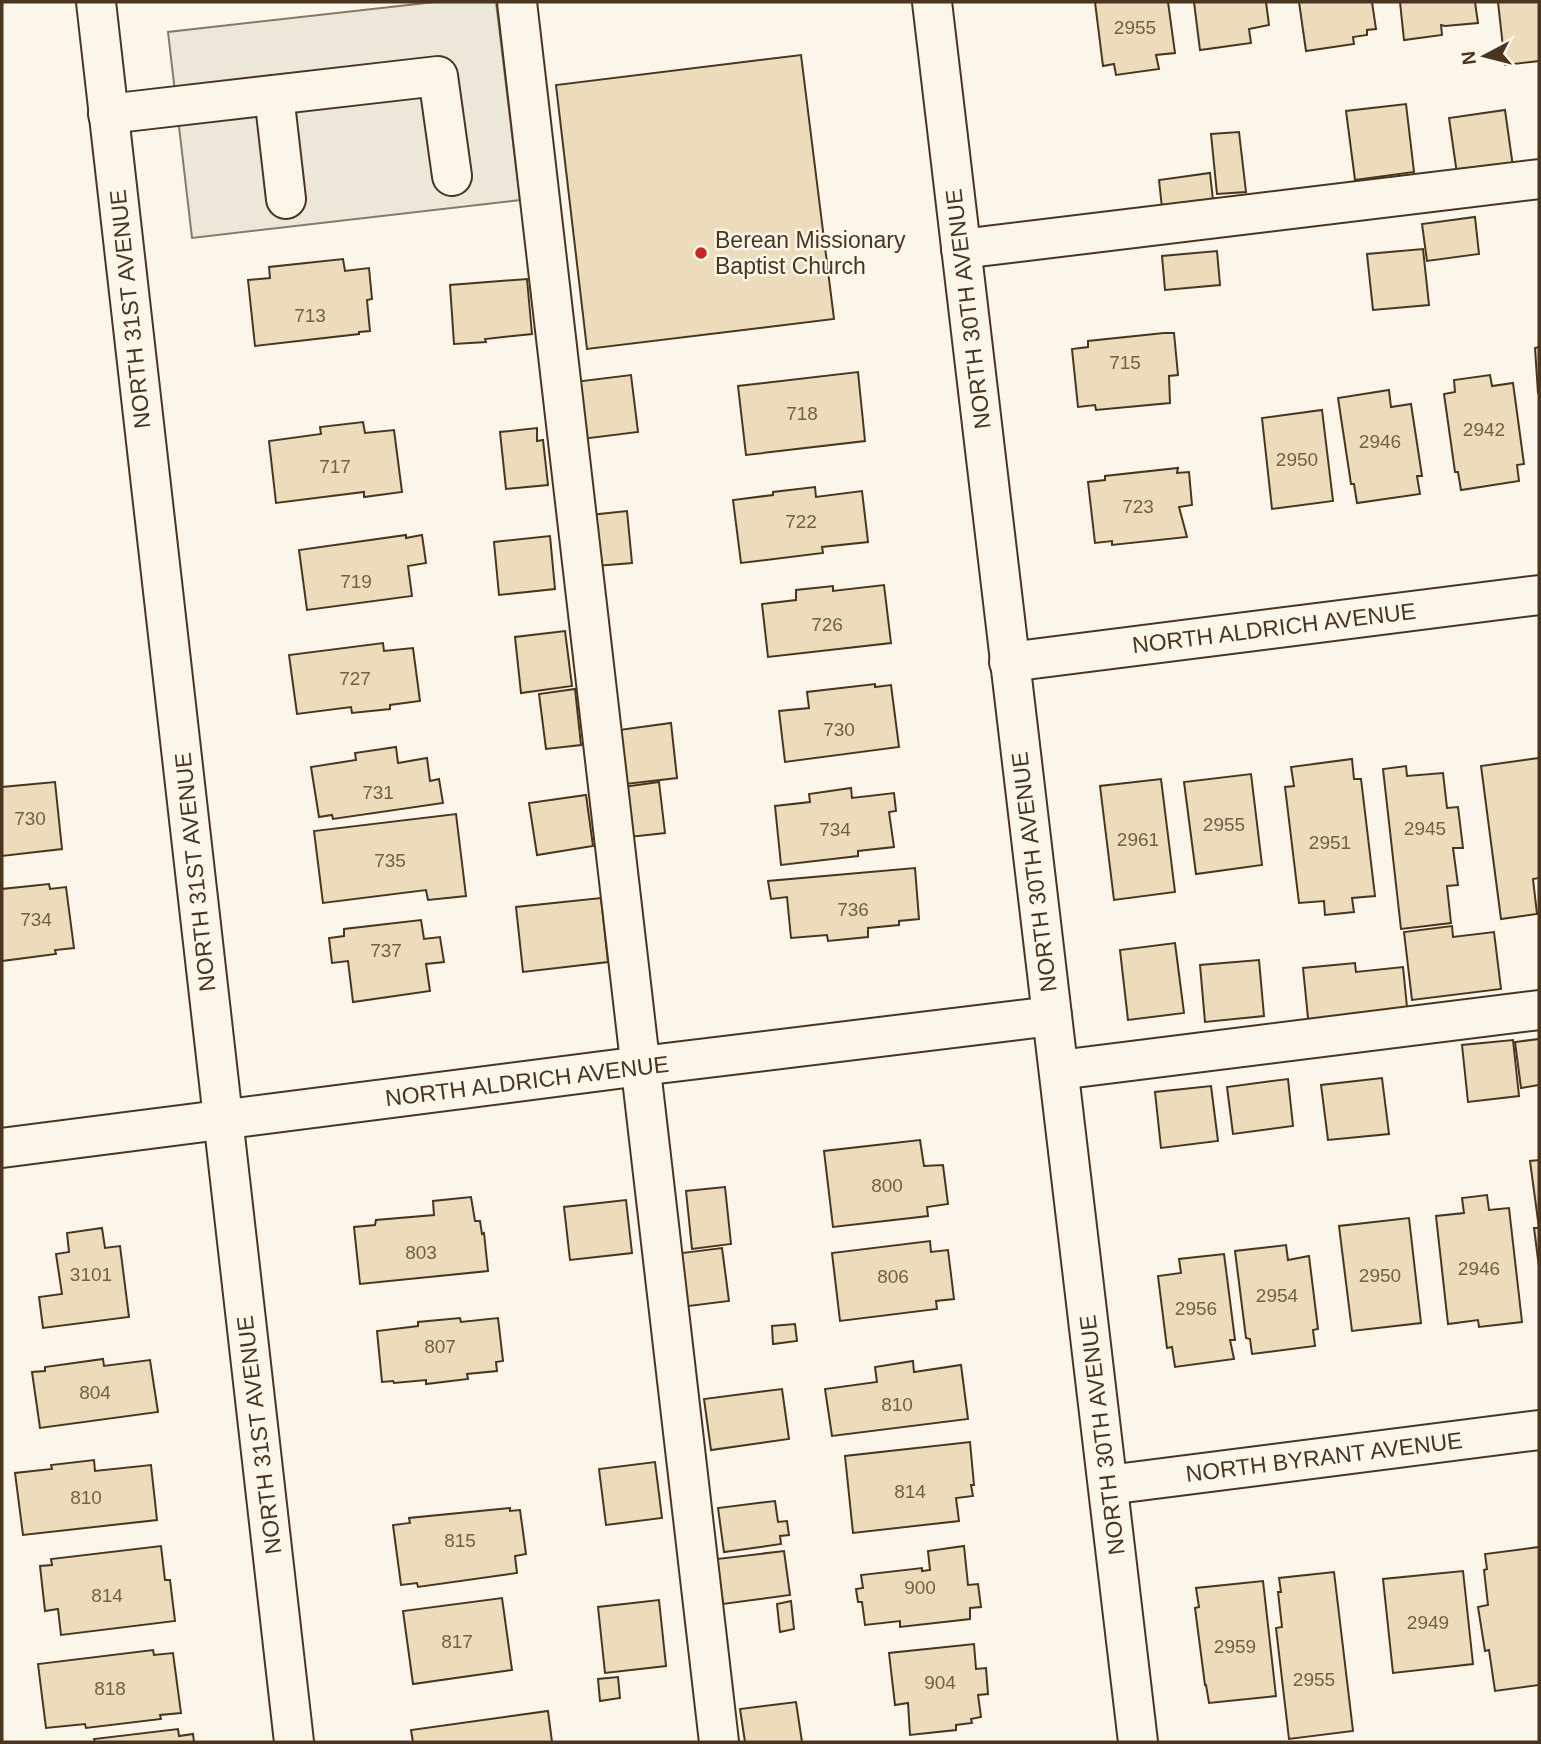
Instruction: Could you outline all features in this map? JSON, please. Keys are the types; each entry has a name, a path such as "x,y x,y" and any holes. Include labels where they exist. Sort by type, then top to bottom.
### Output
{"street":[{"name":"NORTH 31ST AVENUE","path":"96,2 295,1742"},
{"path":"517,2 719,1742"},
{"name":"NORTH 30TH AVENUE","path":"932,2 1138,1742"},
{"path":"108,114 438,76 452,176"},
{"path":"274,95 286,199"},
{"path":"961,249 1539,179"},
{"name":"NORTH ALDRICH AVENUE","path":"1009,662 1539,595"},
{"path":"1059,1070 1539,1010"},
{"name":"NORTH ALDRICH AVENUE","path":"2,1148 1052,1016"},
{"name":"NORTH BYRANT AVENUE","path":"1108,1485 1539,1430"}],"shaded area":[{"path":"435,2 496,2 520,200 192,238 168,32"}],"building":[{"path":"1095,2 1168,2 1175,53 1156,55 1159,69 1116,75 1114,64 1103,66"},
{"path":"1194,2 1266,2 1269,25 1249,29 1251,43 1200,50"},
{"path":"1299,2 1372,2 1376,29 1367,30 1367,35 1353,37 1354,44 1306,51"},
{"path":"1400,2 1475,2 1478,23 1441,25 1442,35 1404,40"},
{"path":"1498,2 1539,2 1539,61 1505,65"},
{"name":"Berean Missionary Baptist Church","path":"801,55 834,319 587,349 556,85"},
{"path":"1406,104 1414,172 1355,180 1346,111"},
{"path":"1505,110 1513,167 1457,174 1449,118"},
{"path":"1239,132 1246,192 1217,194 1211,134"},
{"path":"1210,173 1214,209 1163,217 1159,180"},
{"path":"1475,217 1479,254 1427,261 1422,224"},
{"path":"1423,249 1429,305 1373,310 1367,254"},
{"path":"1217,251 1220,285 1165,290 1162,256"},
{"path":"343,259 345,271 369,268 372,299 367,300 370,331 255,346 248,280 270,278 269,267"},
{"path":"527,279 532,334 454,344 450,285"},
{"path":"1174,333 1178,375 1169,376 1170,403 1096,410 1095,405 1078,407 1072,349 1088,347 1088,341"},
{"path":"1539,347 1539,393 1538,393 1535,348"},
{"path":"858,372 865,441 746,455 738,386"},
{"path":"631,375 638,432 582,439 574,382"},
{"path":"1490,375 1492,386 1513,383 1524,464 1517,465 1519,481 1461,490 1458,472 1455,472 1444,394 1455,392 1454,380"},
{"path":"1389,390 1391,407 1411,404 1422,476 1417,476 1420,494 1357,503 1354,484 1351,484 1338,398"},
{"path":"1322,410 1333,501 1272,509 1262,418"},
{"path":"363,422 365,433 394,430 402,492 364,497 364,492 276,503 269,441 321,434 320,427"},
{"path":"537,428 537,441 543,440 548,485 506,489 500,432"},
{"path":"1178,468 1177,473 1189,472 1192,505 1179,507 1187,537 1112,545 1112,541 1095,543 1088,482 1105,480 1105,476"},
{"path":"815,487 816,497 862,491 868,542 822,547 823,553 741,563 733,500"},
{"path":"627,511 632,563 596,566 590,515"},
{"path":"406,535 406,538 422,535 426,563 408,566 412,596 307,610 299,550"},
{"path":"550,536 555,589 499,595 494,542"},
{"path":"884,585 891,643 768,657 762,604 796,600 796,590 833,586 833,591"},
{"path":"565,631 572,686 521,693 515,637"},
{"path":"383,643 384,651 413,648 420,701 390,705 390,709 352,713 351,707 297,714 289,655"},
{"path":"875,684 875,687 891,685 899,747 785,762 779,711 809,708 807,692"},
{"path":"575,689 581,745 546,749 539,694"},
{"path":"671,723 677,778 626,784 619,730"},
{"path":"396,747 398,763 427,758 430,781 439,779 443,803 333,819 332,815 319,817 311,767 356,760 355,753"},
{"path":"1539,758 1539,878 1533,879 1537,914 1501,919 1481,766"},
{"path":"1352,759 1354,779 1361,779 1375,896 1352,898 1354,912 1325,915 1324,901 1299,903 1285,787 1294,786 1291,767"},
{"path":"1406,766 1407,776 1443,773 1447,808 1458,807 1463,848 1453,848 1458,885 1447,886 1451,923 1401,929 1383,769"},
{"path":"1251,774 1262,865 1196,874 1184,782"},
{"path":"1161,779 1175,892 1114,900 1100,786"},
{"path":"55,782 62,849 2,856 2,787"},
{"path":"659,782 665,833 629,837 623,787"},
{"path":"851,788 852,798 894,793 896,811 889,812 894,847 858,851 858,856 781,865 775,806 810,802 809,794"},
{"path":"586,795 593,846 537,855 529,803"},
{"path":"456,814 466,896 428,900 426,890 323,903 314,831"},
{"path":"915,868 919,919 899,921 899,925 868,928 868,937 828,941 827,935 791,938 787,897 771,899 768,881"},
{"path":"49,884 50,889 66,887 74,948 55,950 56,954 2,961 2,889"},
{"path":"601,898 608,962 523,972 516,907"},
{"path":"421,920 424,939 440,937 444,962 426,964 430,991 353,1002 348,961 332,963 329,938 344,936 344,929"},
{"path":"1452,926 1453,937 1494,932 1501,989 1412,1000 1404,932"},
{"path":"1175,943 1184,1013 1128,1020 1120,950"},
{"path":"1259,960 1264,1016 1205,1022 1200,965"},
{"path":"1355,963 1356,972 1403,967 1408,1017 1309,1028 1303,968"},
{"path":"1539,1039 1539,1085 1521,1088 1515,1042"},
{"path":"1513,1040 1519,1096 1468,1102 1462,1045"},
{"path":"1382,1078 1389,1134 1328,1140 1321,1085"},
{"path":"1288,1079 1293,1126 1233,1134 1227,1087"},
{"path":"1211,1086 1218,1141 1161,1148 1155,1092"},
{"path":"920,1140 924,1166 943,1165 948,1204 927,1207 928,1216 833,1227 824,1151"},
{"path":"1539,1160 1539,1228 1530,1161"},
{"path":"725,1187 731,1244 692,1249 686,1191"},
{"path":"1487,1195 1489,1210 1509,1208 1522,1322 1479,1327 1478,1320 1448,1324 1436,1216 1464,1213 1462,1198"},
{"path":"471,1197 475,1221 480,1221 482,1234 484,1233 488,1271 360,1284 354,1227 375,1225 376,1220 434,1215 433,1201"},
{"path":"626,1200 632,1253 570,1260 564,1207"},
{"path":"1409,1218 1421,1323 1352,1331 1339,1226"},
{"path":"102,1228 105,1248 120,1246 129,1317 43,1328 39,1297 62,1294 56,1254 69,1252 67,1233"},
{"path":"1534,1228 1539,1228 1539,1267"},
{"path":"930,1241 931,1252 948,1250 954,1299 936,1301 937,1309 840,1321 832,1253"},
{"path":"1286,1245 1288,1260 1309,1256 1318,1329 1313,1330 1315,1346 1252,1354 1250,1339 1246,1338 1235,1251"},
{"path":"722,1248 729,1301 681,1307 674,1254"},
{"path":"1224,1254 1235,1340 1230,1340 1234,1359 1175,1367 1172,1347 1167,1348 1158,1276 1181,1273 1179,1259"},
{"path":"460,1318 461,1322 498,1318 503,1361 496,1362 497,1371 467,1374 468,1379 426,1384 426,1380 382,1382 377,1331 418,1326 418,1322"},
{"path":"795,1324 797,1341 773,1344 772,1326"},
{"path":"103,1359 104,1366 150,1360 158,1412 40,1428 32,1372 45,1371 45,1367"},
{"path":"913,1361 914,1372 961,1365 968,1419 832,1436 825,1389 877,1382 875,1367"},
{"path":"782,1389 789,1439 711,1450 704,1399"},
{"path":"970,1442 973,1496 956,1498 959,1521 853,1533 845,1456"},
{"path":"94,1460 95,1471 151,1465 157,1520 23,1535 15,1473"},
{"path":"655,1462 662,1518 606,1525 599,1469"},
{"path":"775,1501 778,1522 787,1521 789,1535 780,1536 781,1544 724,1552 718,1508"},
{"path":"510,1508 510,1511 520,1510 526,1554 515,1556 517,1573 418,1587 417,1583 401,1585 393,1525 410,1523 409,1518"},
{"path":"161,1546 165,1580 170,1580 175,1621 61,1635 58,1609 45,1611 40,1566 52,1565 51,1559"},
{"path":"964,1546 968,1585 978,1584 981,1607 970,1608 970,1619 900,1627 900,1621 865,1625 862,1602 858,1602 856,1589 863,1588 861,1575 922,1568 922,1571 930,1570 928,1551"},
{"path":"1539,1547 1539,1685 1495,1691 1489,1650 1485,1651 1478,1607 1488,1605 1485,1554"},
{"path":"784,1551 790,1595 723,1604 717,1559"},
{"path":"1463,1571 1473,1664 1393,1673 1383,1579"},
{"path":"1334,1572 1353,1731 1289,1739 1276,1628 1282,1627 1279,1578"},
{"path":"1263,1581 1276,1696 1209,1703 1195,1608 1199,1607 1196,1588"},
{"path":"502,1598 512,1670 413,1684 403,1611"},
{"path":"659,1600 666,1666 605,1673 598,1607"},
{"path":"791,1601 794,1629 780,1632 777,1604"},
{"path":"974,1644 976,1669 986,1668 988,1694 978,1695 981,1717 971,1719 972,1723 956,1725 956,1730 910,1735 908,1703 895,1705 889,1653"},
{"path":"153,1650 154,1655 173,1653 181,1713 160,1715 161,1719 86,1728 85,1724 46,1728 38,1664"},
{"path":"618,1677 620,1698 600,1701 598,1679"},
{"path":"796,1702 802,1742 745,1742 740,1709"},
{"path":"548,1711 552,1742 413,1742 411,1730"},
{"path":"178,1729 179,1736 193,1734 194,1742 95,1742 94,1739"}],"place":[{"name":"Berean Missionary Baptist Church","path":"701,253"}]}
